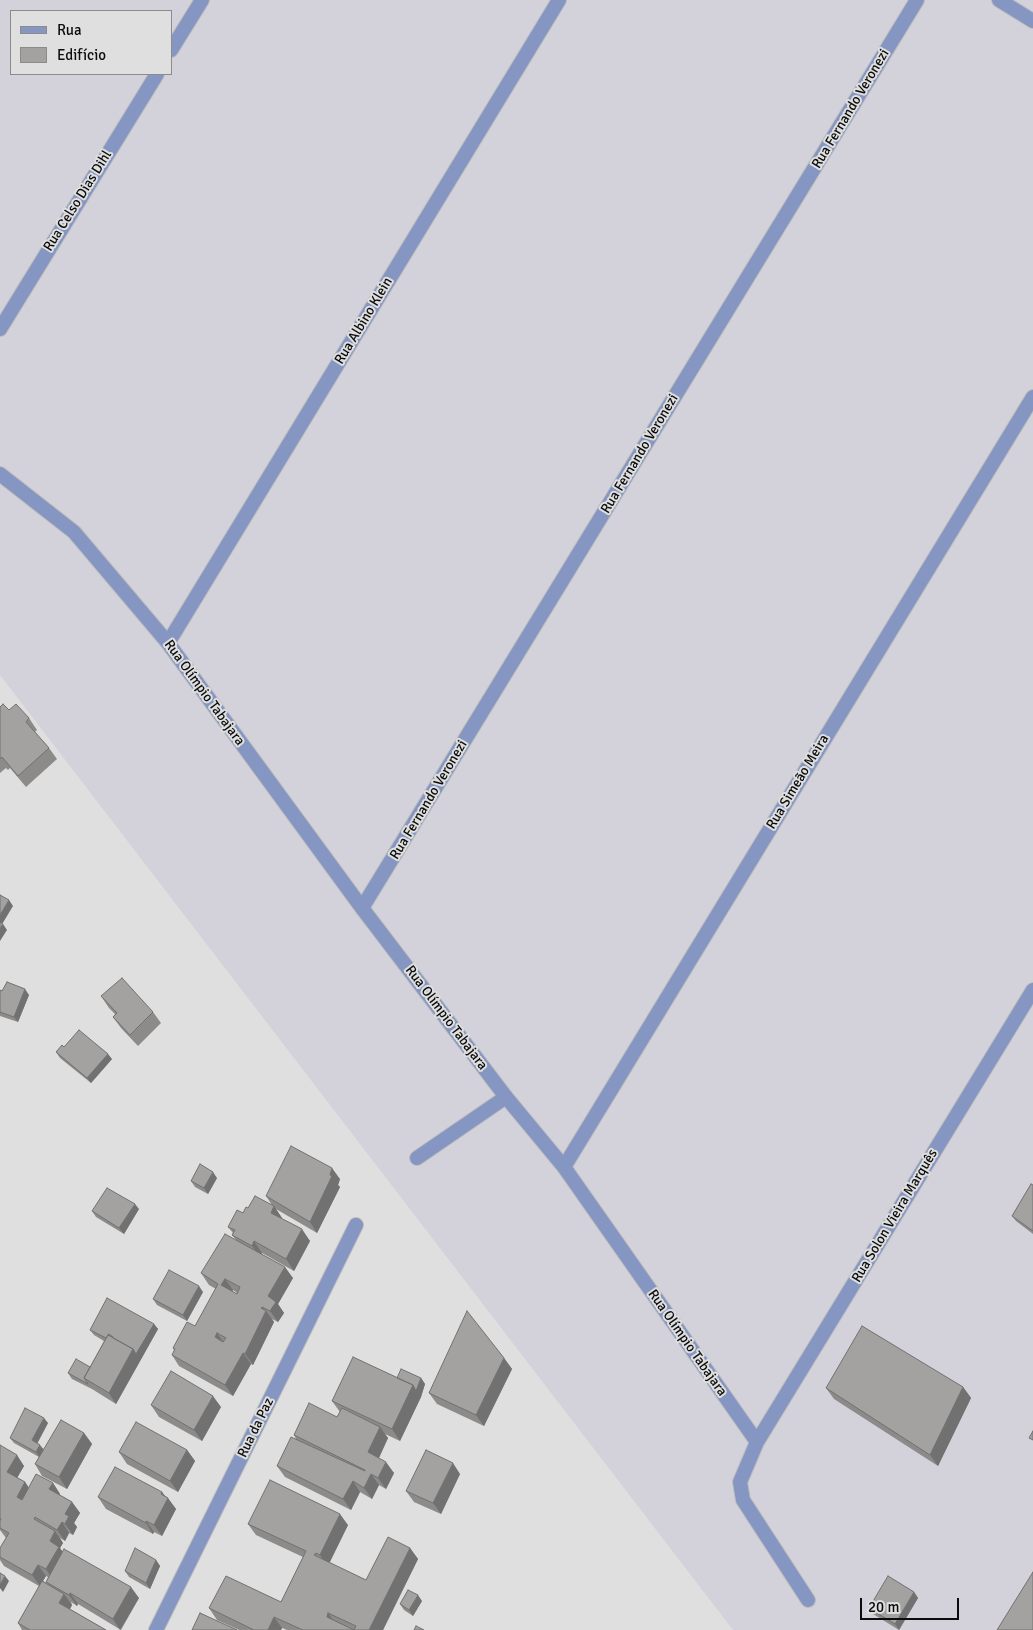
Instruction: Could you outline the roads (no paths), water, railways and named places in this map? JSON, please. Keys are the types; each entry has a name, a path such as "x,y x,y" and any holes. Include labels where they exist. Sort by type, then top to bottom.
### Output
{"street":[{"path":"172,48 202,0"},
{"name":"Rua Albino Klein","path":"168,643 559,0"},
{"name":"Rua Fernando Veronezi","path":"362,908 917,0"},
{"path":"999,0 1033,21"},
{"name":"Rua Celso Dias Dihl","path":"0,329 155,75"},
{"name":"Rua Simeão Meira","path":"564,1168 1033,397"},
{"name":"Rua Olímpio Tabajara","path":"0,474 74,532 168,643 362,908 506,1096 564,1168 757,1442"},
{"name":"Rua Solon Vieira Marquês","path":"757,1442 1033,990"},
{"path":"417,1158 506,1096"},
{"name":"Rua da Paz","path":"156,1630 356,1225"},
{"path":"757,1442 740,1482 743,1500 808,1600"}]}
